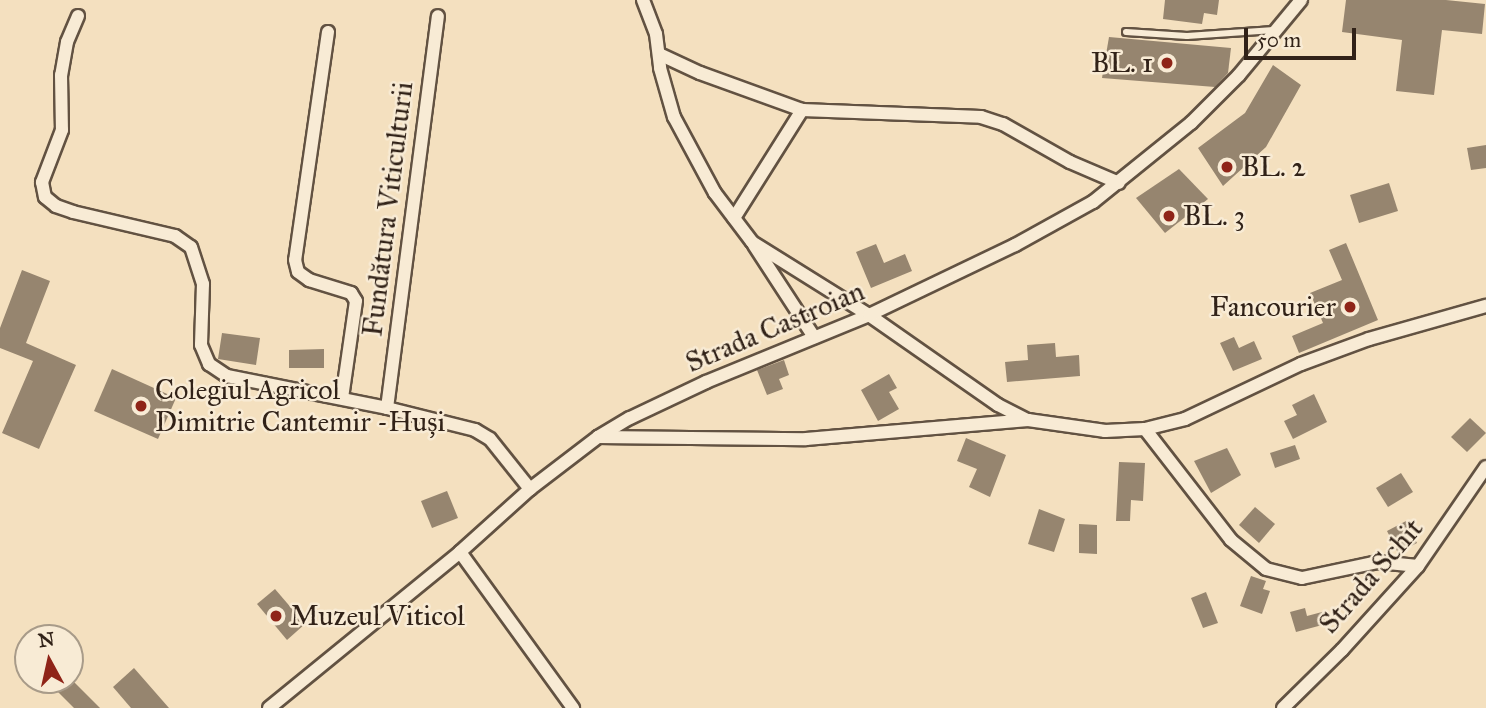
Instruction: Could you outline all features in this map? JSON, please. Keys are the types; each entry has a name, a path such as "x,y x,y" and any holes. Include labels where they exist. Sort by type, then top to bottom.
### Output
{"street":[{"path":"643,0 652,18 667,97 674,117 715,193 752,242 814,337"},
{"name":"Strada Castroian","path":"269,708 460,552 530,489 598,437 664,401 869,315 1015,245 1093,202 1191,123 1239,75 1301,0"},
{"path":"78,16 66,42 61,75 62,130 42,182 45,197 56,206 73,212 175,236 191,247 203,284 201,345 209,363 226,376 342,398 475,430 490,439 530,489"},
{"name":"Fundătura Viticulturii","path":"387,408 438,16"},
{"path":"328,32 295,260 298,272 309,280 351,293 356,301 342,398"},
{"path":"659,54 700,74 802,110 981,117 1003,124 1070,162 1119,183"},
{"path":"734,218 802,110"},
{"path":"752,242 869,315 998,405 1028,421"},
{"path":"598,437 806,439 1028,421 1105,431 1145,429 1185,419 1301,364 1369,339 1486,306"},
{"path":"1145,429 1231,540 1266,569 1302,578 1378,562 1418,566"},
{"name":"Strada Schit","path":"1283,708 1342,650 1418,566 1486,467"},
{"path":"460,552 573,708"}],"lane":[{"path":"1126,32 1187,36 1277,30"}],"building":[{"path":"1165,0 1219,0 1217,15 1204,13 1202,24 1163,19"},
{"path":"1346,0 1446,0 1485,4 1482,34 1442,30 1434,95 1396,91 1402,40 1342,32"},
{"name":"BL. 1","path":"1109,37 1231,48 1228,73 1215,87 1102,78"},
{"path":"1273,65 1301,85 1266,147 1223,186 1198,148 1245,113"},
{"path":"1486,145 1486,168 1471,170 1467,148"},
{"name":"BL. 3","path":"1179,169 1208,199 1165,233 1136,198"},
{"path":"1389,183 1398,211 1359,223 1350,195"},
{"path":"1346,243 1378,320 1299,353 1292,336 1323,323 1310,293 1342,280 1329,250"},
{"path":"876,244 884,263 905,254 912,271 871,288 856,252"},
{"path":"22,270 50,281 26,343 76,365 39,449 2,433 33,361 0,348 0,328"},
{"path":"222,333 260,338 256,365 218,359"},
{"path":"1234,337 1239,348 1254,341 1262,359 1233,371 1220,343"},
{"path":"1055,343 1056,357 1079,355 1080,376 1007,382 1005,362 1028,360 1027,345"},
{"path":"324,349 324,368 289,368 289,350"},
{"path":"784,360 789,375 779,379 783,389 767,395 757,370"},
{"path":"112,369 176,398 158,439 94,411"},
{"path":"889,374 897,388 889,392 899,409 878,421 861,390"},
{"path":"1314,394 1327,422 1293,439 1284,421 1297,415 1292,405"},
{"path":"1470,418 1486,433 1467,452 1451,437"},
{"path":"966,438 1006,455 990,497 969,487 977,469 957,461"},
{"path":"1295,445 1300,459 1275,468 1270,453"},
{"path":"1227,448 1241,475 1211,493 1194,461"},
{"path":"1119,462 1145,463 1143,501 1131,500 1130,521 1116,521"},
{"path":"1401,473 1413,492 1388,507 1376,488"},
{"path":"447,491 458,518 432,528 421,501"},
{"path":"1255,507 1275,524 1259,543 1239,525"},
{"path":"1039,509 1065,519 1054,552 1028,544"},
{"path":"1406,521 1417,543 1398,553 1387,531"},
{"path":"1079,524 1097,525 1097,554 1079,553"},
{"path":"1251,576 1266,581 1263,589 1270,591 1262,614 1240,606"},
{"path":"275,589 305,624 287,640 257,604"},
{"path":"1206,592 1218,623 1203,628 1191,598"},
{"path":"1305,608 1307,616 1322,612 1326,624 1296,632 1290,612"},
{"path":"134,668 169,708 131,708 113,687"},
{"path":"84,692 100,708 74,708 60,694"}],"place":[{"name":"BL. 1","path":"1167,63"},
{"name":"BL. 2","path":"1227,167"},
{"name":"BL. 3","path":"1169,216"},
{"name":"Fancourier","path":"1350,307"},
{"name":"Colegiul Agricol Dimitrie Cantemir -Huși","path":"141,406"},
{"name":"Muzeul Viticol","path":"276,616"}]}
